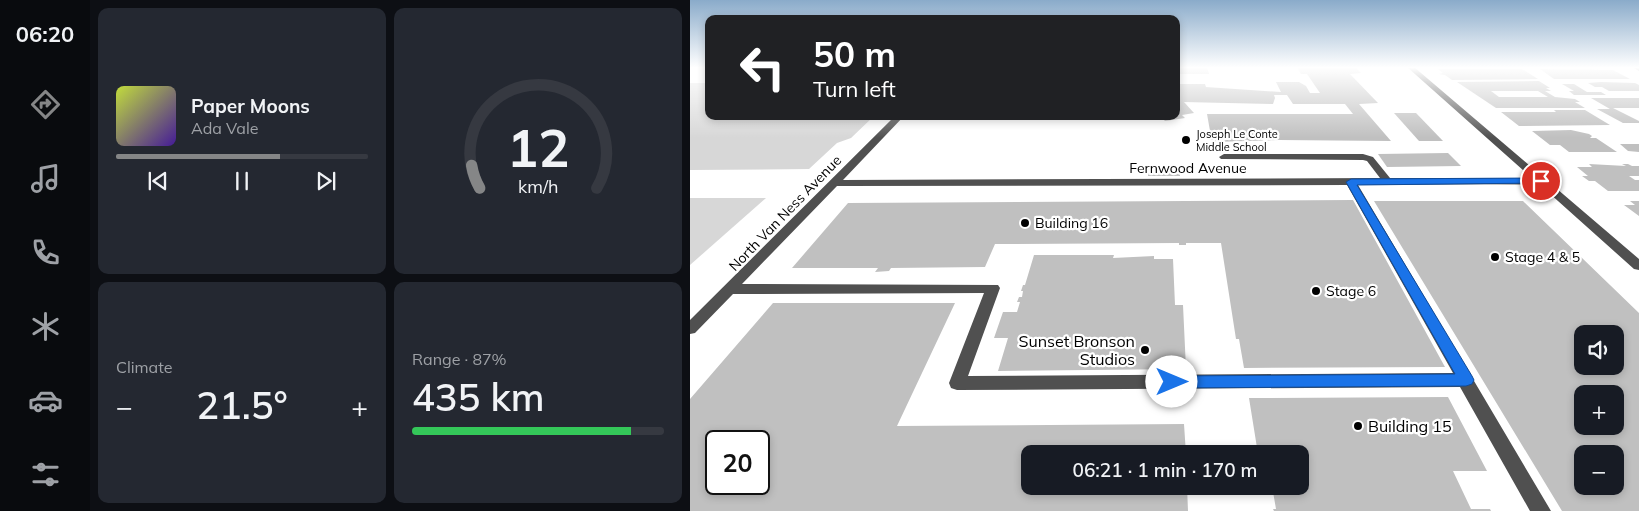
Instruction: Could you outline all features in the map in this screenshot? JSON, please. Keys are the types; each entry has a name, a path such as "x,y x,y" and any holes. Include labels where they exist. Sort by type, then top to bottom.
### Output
{"street":[{"path":"1437,91 1639,266"},
{"name":"North Van Ness Avenue","path":"690,329 896,120"},
{"path":"1224,157 1363,156 1370,159 1388,182"},
{"name":"Fernwood Avenue","path":"835,183 1541,181"},
{"path":"1351,182 1541,511"},
{"path":"731,289 993,288 957,383 1466,380"}],"shaded area":[{"path":"690,91 705,91 705,120 870,120 851,138 837,143 809,169 690,170"},
{"path":"690,198 766,198 690,265"}],"building":[{"path":"1180,91 1309,91 1310,93 1320,93 1319,91 1366,91 1378,103 1359,104 1391,141 1279,140 1212,142 1207,114 1353,114 1345,104 1293,104 1287,95 1274,95 1273,104 1184,102 1194,113 1182,115 1185,118 1180,119"},
{"path":"1470,91 1551,91 1545,91 1555,97 1575,99 1580,102 1575,102 1585,108 1496,108","holes":["1491,91 1538,91 1548,97 1499,97"]},
{"path":"1569,91 1601,92 1606,95 1574,95"},
{"path":"1591,98 1639,98 1639,108 1613,108 1639,121 1639,123 1623,123 1597,109 1610,109"},
{"path":"1554,110 1585,110 1610,125 1519,126 1501,112 1556,112"},
{"path":"1394,113 1416,113 1443,141 1419,141"},
{"path":"1571,130 1589,134 1592,136 1590,138 1596,138 1617,152 1569,152 1560,145 1550,145 1532,131"},
{"path":"1620,144 1639,144 1639,152 1628,151"},
{"path":"1448,153 1461,166 1387,167 1378,154"},
{"path":"1589,164 1626,166 1622,164 1628,164 1639,166 1639,176 1629,176 1639,180 1639,191 1608,191 1595,181 1589,181 1582,176 1588,176 1577,167 1592,167"},
{"path":"1148,169 1180,169 1180,176 1148,176"},
{"path":"1353,200 1445,367 1244,368 1239,339 1236,339 1221,243 1186,243 1186,245 1179,245 1179,243 995,244 985,267 891,268 889,271 875,272 878,268 792,268 848,203"},
{"name":"Stage 4 & 5","path":"1374,201 1523,201 1639,313 1639,511 1562,511"},
{"path":"1630,201 1639,201 1639,216 1624,205 1635,205"},
{"path":"1034,255 1114,255 1113,258 1154,256 1154,259 1173,259 1175,305 1183,305 1186,369 998,371 1008,338 994,338 1003,312 1017,312 1020,302 1017,302 1019,297 1022,297 1023,291 1021,291 1023,285 1025,285"},
{"path":"773,303 955,303 897,426 1184,424 1185,445 1021,445 1021,495 1187,495 1188,511 690,511 690,399"},
{"name":"Building 15","path":"1448,397 1487,471 1453,471 1471,509 1490,509 1491,511 1274,511 1273,509 1276,509 1274,495 1309,495 1309,445 1257,445 1249,398"}],"place":[{"name":"Joseph Le Conte Middle School","path":"1186,140"},
{"name":"Building 16","path":"1025,223"},
{"name":"Stage 4 & 5","path":"1495,257"},
{"name":"Stage 6","path":"1316,291"},
{"name":"Sunset Bronson Studios","path":"1145,350"},
{"name":"Building 15","path":"1358,426"}],"route":[{"path":"1172,382 1466,380 1351,182 1541,181"}]}
